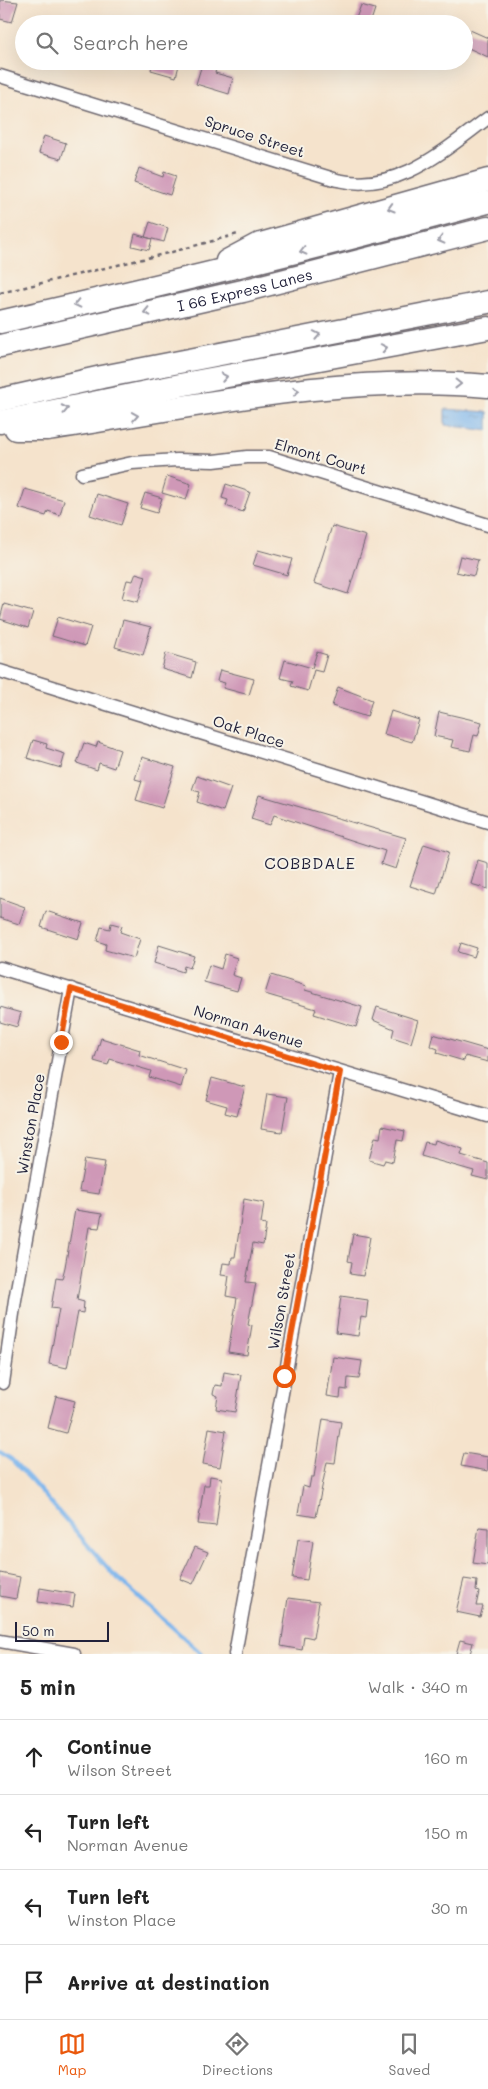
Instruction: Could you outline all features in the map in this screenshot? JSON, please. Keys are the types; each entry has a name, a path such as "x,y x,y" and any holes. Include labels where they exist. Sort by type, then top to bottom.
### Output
{"highway":[{"path":"196,278 257,245 488,180"},
{"path":"0,322 196,278 351,240 488,202"},
{"name":"I 66 Express Lanes","path":"0,346 242,291 488,228"},
{"path":"417,315 488,297"},
{"path":"0,400 102,377 488,302"},
{"path":"0,422 488,328"},
{"path":"0,429 47,429 290,392 387,383 488,386"}],"street":[{"name":"Spruce Street","path":"0,76 337,180 356,183 377,183 406,174 488,118"},
{"name":"Elmont Court","path":"82,474 132,463 269,457 488,524"},
{"name":"Oak Place","path":"0,671 488,822"},
{"name":"Norman Avenue","path":"0,968 488,1116"},
{"name":"Winston Place","path":"3,1383 15,1300 71,989"},
{"name":"Wilson Street","path":"235,1654 340,1072"},
{"path":"0,1641 74,1654"}],"water":[{"path":"445,409 488,412 488,431 445,425"}],"building":[{"path":"0,0 18,2 12,22 0,19"},
{"path":"361,5 375,9 373,15 357,15"},
{"path":"473,31 488,38 488,57 473,50"},
{"path":"151,70 178,70 176,77"},
{"path":"200,70 216,70 215,73 233,78 229,94 196,84"},
{"path":"44,136 66,143 61,159 39,153"},
{"path":"139,168 163,177 164,172 176,176 170,195 134,183"},
{"path":"150,222 168,228 164,242 145,237"},
{"path":"135,234 152,239 149,250 132,246"},
{"path":"167,476 191,484 186,500 162,493"},
{"path":"226,484 250,492 243,512 226,506 228,500 222,498"},
{"path":"25,489 64,500 60,515 48,511 46,516 19,508"},
{"path":"145,493 162,498 157,513 140,508"},
{"path":"97,494 128,504 121,525 90,515"},
{"path":"332,526 366,536 348,594 314,583"},
{"path":"258,550 292,559 287,575 253,565"},
{"path":"460,556 478,560 474,576 456,572"},
{"path":"136,573 146,576 138,602 122,598 127,580 133,581"},
{"path":"4,604 33,612 28,628 0,619"},
{"path":"58,617 91,627 85,646 52,636"},
{"path":"123,620 151,627 143,655 115,647"},
{"path":"317,652 327,655 322,672 314,670 308,691 291,686 293,681 280,678 285,660 312,668"},
{"path":"166,653 196,662 192,678 162,669"},
{"path":"220,670 254,679 249,695 223,688 225,683 217,681"},
{"path":"338,687 372,700 367,717 332,706"},
{"path":"391,711 419,720 412,742 384,734"},
{"path":"439,712 482,722 478,736 474,735 470,751 451,747 453,740 434,736"},
{"path":"33,740 47,744 46,748 65,754 61,768 27,758"},
{"path":"98,742 120,750 114,768 99,763 97,770 77,763 84,743 96,747"},
{"path":"142,757 175,767 162,808 136,800 142,781 135,779"},
{"path":"197,776 231,788 223,811 197,802 200,792 192,790"},
{"path":"259,795 406,838 396,869 381,864 385,851 274,815 270,825 251,819"},
{"path":"424,844 449,852 436,894 410,886"},
{"path":"478,860 488,863 488,889 471,884"},
{"path":"0,898 25,907 19,924 0,918"},
{"path":"46,911 83,923 78,939 41,927"},
{"path":"111,923 122,926 120,932 140,939 134,958 105,950 106,944 97,941 101,927 110,929"},
{"path":"461,943 477,948 474,957 458,952"},
{"path":"159,945 194,956 190,968 184,966 183,972 154,963"},
{"path":"225,954 237,958 232,975 241,978 237,991 204,982 209,965 221,969"},
{"path":"271,975 306,986 305,990 362,1007 356,1027 314,1014 316,1009 265,994"},
{"path":"0,1007 21,1013 17,1027 0,1022"},
{"path":"377,1007 418,1020 411,1043 392,1037 394,1029 373,1020"},
{"path":"433,1034 488,1050 488,1062 465,1056 464,1061 437,1053 438,1049 430,1046"},
{"path":"101,1038 140,1050 139,1055 186,1070 181,1087 149,1077 151,1071 110,1059 108,1065 94,1061"},
{"path":"212,1078 245,1087 237,1116 225,1113 227,1106 206,1100"},
{"path":"267,1094 288,1097 282,1132 261,1129"},
{"path":"382,1126 405,1131 403,1141 397,1140 393,1162 385,1160 383,1164 369,1160 375,1137 380,1138"},
{"path":"435,1140 463,1149 461,1155 488,1163 488,1180 472,1176 474,1171 421,1156 425,1142 434,1144"},
{"path":"85,1159 105,1162 99,1194 79,1191"},
{"path":"244,1199 264,1203 261,1224 266,1225 263,1245 253,1243 246,1282 256,1283 248,1324 252,1325 247,1355 228,1352 237,1298 226,1296 229,1276 221,1275 223,1263 231,1264 232,1257 235,1257"},
{"path":"75,1210 102,1214 99,1228 89,1227 77,1300 84,1302 83,1313 78,1312 67,1368 49,1364 59,1309 51,1308 56,1278 62,1279 65,1267"},
{"path":"353,1234 370,1237 363,1276 350,1274 352,1262 348,1261"},
{"path":"341,1296 368,1300 366,1318 361,1317 358,1336 336,1333"},
{"path":"333,1357 362,1361 359,1379 348,1378 347,1390 341,1389 340,1398 327,1396"},
{"path":"224,1372 241,1375 235,1412 216,1409 218,1396 213,1394 215,1385 222,1386"},
{"path":"56,1396 75,1401 66,1433 48,1428"},
{"path":"323,1419 341,1422 335,1463 327,1462 316,1517 298,1514 303,1486 309,1488 311,1477 314,1477"},
{"path":"209,1428 226,1431 220,1467 203,1464"},
{"path":"464,1453 488,1457 488,1471 461,1466"},
{"path":"210,1476 222,1478 216,1526 198,1524 204,1485 209,1485"},
{"path":"479,1527 488,1528 488,1565 473,1563"},
{"path":"298,1539 313,1541 307,1580 292,1578"},
{"path":"195,1547 208,1552 193,1584 180,1579"},
{"path":"0,1573 20,1577 16,1599 0,1596"},
{"path":"464,1579 477,1581 476,1591 479,1592 476,1606 483,1606 480,1617 456,1612"},
{"path":"40,1588 75,1594 73,1607 38,1602"},
{"path":"288,1598 319,1602 313,1638 304,1636 302,1650 281,1646"},
{"path":"460,1640 473,1643 470,1654 456,1654"}],"waterway":[{"path":"0,1452 11,1459 31,1480 113,1574 202,1654"}],"district":[{"name":"COBBDALE","path":"310,862"}],"route":[{"path":"61,1042 71,989 340,1072 284,1376"}]}
